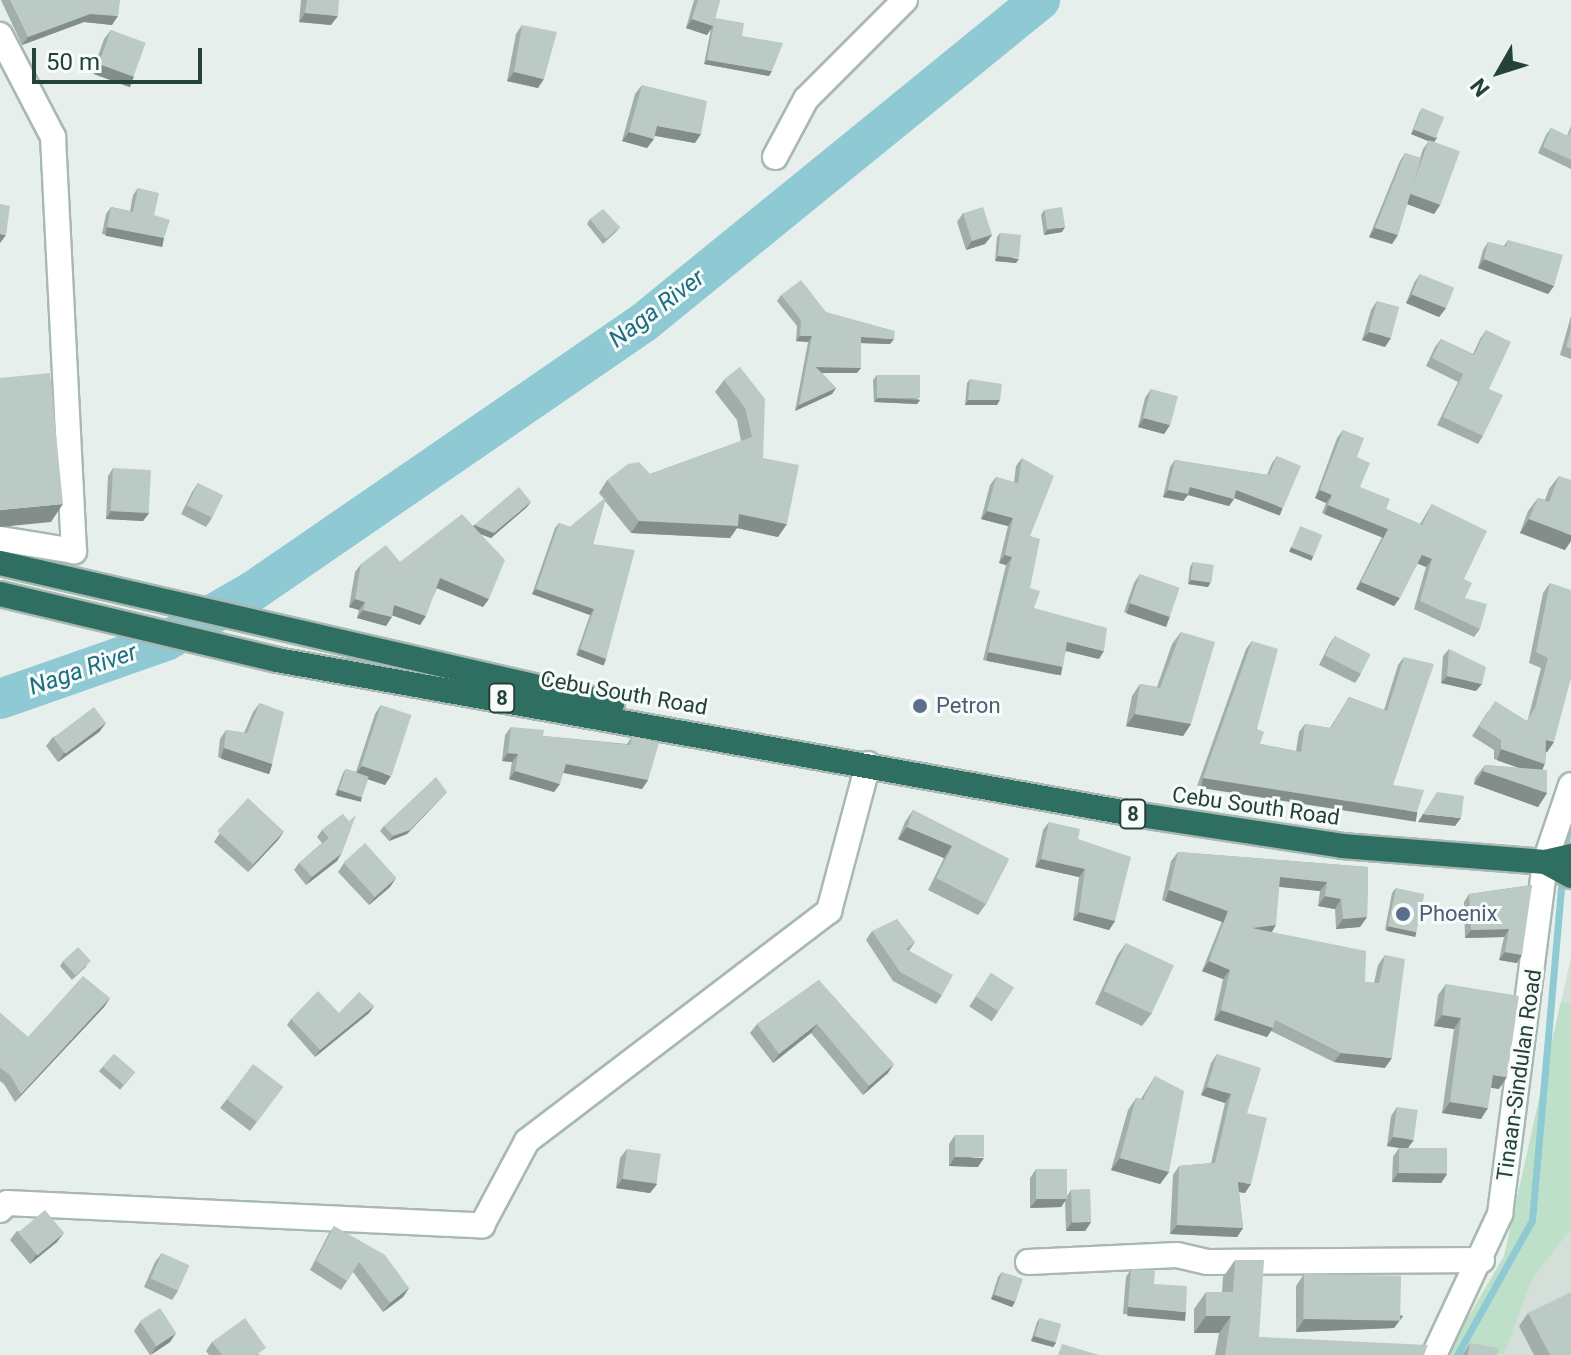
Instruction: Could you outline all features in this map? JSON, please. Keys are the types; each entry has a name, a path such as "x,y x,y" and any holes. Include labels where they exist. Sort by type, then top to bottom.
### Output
{"highway":[{"name":"Cebu South Road","path":"0,563 525,679 726,736"},
{"name":"Cebu South Road","path":"0,594 277,660 726,736 868,764 1342,846 1560,865"}],"street":[{"path":"775,157 806,99 905,0"},
{"path":"0,35 53,137 74,551 0,539"},
{"path":"2,1205 482,1225 527,1141 829,911 868,764"},
{"name":"Tinaan-Sindulan Road","path":"1434,1355 1482,1260 1500,1214 1571,785"},
{"path":"1028,1262 1177,1255 1207,1262 1482,1260"}],"shaded area":[{"path":"1571,957 1571,1355 1479,1355 1489,1325"}],"green space":[{"path":"1561,1001 1571,1005 1571,1229 1532,1279 1504,1354 1446,1355 1504,1256"}],"building":[{"path":"10,0 120,0 118,16 90,14 28,37"},
{"path":"307,0 339,0 338,16 305,13"},
{"path":"698,0 720,0 713,26 692,19"},
{"path":"715,18 744,23 742,36 783,43 772,71 707,60"},
{"path":"522,25 557,32 544,79 514,72"},
{"path":"111,30 146,43 133,76 99,64"},
{"path":"642,85 707,101 701,134 657,126 654,139 629,132"},
{"path":"1422,108 1444,117 1436,138 1413,129"},
{"path":"1551,128 1568,136 1571,130 1571,160 1543,147"},
{"path":"1429,140 1460,151 1441,205 1410,194"},
{"path":"1405,153 1421,158 1398,235 1375,228"},
{"path":"138,188 159,193 154,215 170,220 164,238 107,227 111,207 133,212"},
{"path":"0,204 10,206 6,235 0,234"},
{"path":"983,207 992,235 972,241 963,213"},
{"path":"1062,207 1065,227 1047,230 1044,210"},
{"path":"603,209 620,227 606,239 590,219"},
{"path":"1000,233 1021,235 1019,258 998,256"},
{"path":"1508,240 1563,255 1554,286 1484,259 1488,242 1506,247"},
{"path":"1420,274 1454,288 1446,308 1412,294"},
{"path":"801,280 826,312 895,331 894,339 861,337 861,368 816,367 836,388 799,405 812,336 800,336 801,320 781,295"},
{"path":"1377,301 1399,307 1391,338 1369,332"},
{"path":"1571,328 1571,349 1566,347"},
{"path":"1486,330 1511,342 1489,389 1503,395 1483,436 1443,417 1463,374 1432,358 1441,339 1474,355"},
{"path":"740,367 765,399 763,458 799,465 787,524 739,514 738,526 639,521 607,480 628,464 639,462 650,474 752,437 745,408 724,380"},
{"path":"50,373 63,504 0,510 0,378"},
{"path":"877,375 920,375 920,398 877,398"},
{"path":"970,379 1002,384 1000,400 968,400"},
{"path":"1151,389 1178,396 1170,425 1143,418"},
{"path":"1343,430 1364,438 1357,457 1370,463 1360,487 1390,499 1386,509 1422,525 1432,504 1487,531 1464,579 1472,583 1465,598 1487,604 1480,629 1420,601 1432,559 1422,555 1400,598 1361,582 1388,529 1328,505 1332,495 1320,490"},
{"path":"1277,456 1301,466 1283,508 1236,490 1234,499 1190,487 1188,494 1168,490 1175,460 1269,475"},
{"path":"1022,458 1054,476 1030,536 1040,539 1030,588 1040,591 1034,608 1107,628 1104,651 1067,642 1063,667 988,652 1012,557 1005,555 1013,518 987,511 996,477 1018,483"},
{"path":"113,468 151,470 149,513 111,511"},
{"path":"1559,476 1571,480 1571,535 1529,519 1538,498 1549,502"},
{"path":"198,483 223,495 212,518 187,505"},
{"path":"519,487 531,502 494,533 474,525"},
{"path":"606,497 593,544 635,550 606,659 580,649 594,609 536,589 559,523 570,527"},
{"path":"462,514 505,560 489,599 440,578 426,616 394,605 392,617 363,610 365,602 355,599 361,564 386,545 400,562"},
{"path":"1300,526 1322,535 1314,556 1291,547"},
{"path":"1193,562 1214,565 1211,583 1190,580"},
{"path":"1140,574 1180,588 1170,617 1130,603"},
{"path":"1550,583 1571,590 1571,678 1554,742 1546,740 1545,764 1501,749 1501,740 1479,726 1495,701 1527,721 1535,708 1548,658 1536,652"},
{"path":"1181,632 1215,642 1191,724 1135,714 1140,684 1160,688"},
{"path":"1335,636 1371,654 1361,674 1325,656"},
{"path":"1252,641 1278,649 1257,729 1264,732 1260,744 1301,752 1305,724 1331,728 1349,697 1387,711 1404,657 1434,664 1393,785 1424,790 1417,812 1203,778"},
{"path":"1449,649 1486,667 1482,684 1447,676"},
{"path":"260,703 284,712 272,764 224,748 226,730 247,733"},
{"path":"381,705 411,715 392,776 361,766"},
{"path":"94,707 106,723 65,754 53,738"},
{"path":"511,727 544,730 543,736 630,745 632,736 659,743 648,780 566,764 560,784 515,771 518,754 508,753"},
{"path":"1485,765 1547,770 1547,793 1483,771"},
{"path":"346,769 369,777 362,798 339,790"},
{"path":"436,777 447,792 410,830 393,836 384,826"},
{"path":"1437,792 1464,796 1461,818 1423,814"},
{"path":"248,798 284,831 253,864 217,831"},
{"path":"913,810 1009,859 986,904 936,878 952,846 907,827"},
{"path":"343,814 349,821 356,815 342,853 312,877 299,863 329,838 322,830"},
{"path":"1049,822 1080,829 1078,839 1131,857 1115,921 1079,912 1085,869 1041,859"},
{"path":"365,843 396,878 375,897 343,862"},
{"path":"1178,852 1368,867 1367,917 1343,919 1341,899 1325,896 1327,882 1280,877 1276,925 1252,928 1366,951 1365,982 1379,983 1385,955 1405,959 1392,1058 1341,1053 1275,1020 1273,1028 1221,1010 1230,970 1209,961 1228,911 1169,890"},
{"path":"1532,885 1522,955 1505,952 1509,929 1471,930 1469,894"},
{"name":"Phoenix","path":"1396,888 1424,894 1416,932 1388,926"},
{"path":"897,919 915,942 906,949 953,975 942,995 900,972 872,931"},
{"path":"1126,943 1174,965 1152,1013 1104,991"},
{"path":"78,947 91,961 76,975 63,961"},
{"path":"991,973 1014,988 998,1011 976,996"},
{"path":"83,976 110,998 21,1094 10,1075 0,1068 0,1013 28,1037"},
{"path":"819,980 894,1064 869,1086 817,1024 779,1054 757,1024"},
{"path":"1446,984 1519,996 1507,1077 1493,1075 1488,1108 1450,1102 1461,1018 1442,1015"},
{"path":"318,991 339,1013 359,992 374,1006 320,1050 291,1019"},
{"path":"114,1054 135,1072 124,1085 103,1067"},
{"path":"1217,1054 1261,1068 1247,1113 1267,1118 1251,1184 1238,1182 1243,1228 1177,1225 1179,1166 1215,1163 1231,1094 1207,1087"},
{"path":"253,1064 283,1087 257,1122 227,1099"},
{"path":"1155,1076 1184,1091 1169,1172 1120,1158 1136,1098 1143,1100"},
{"path":"1397,1107 1418,1110 1414,1140 1393,1137"},
{"path":"955,1135 984,1135 984,1157 955,1157"},
{"path":"1399,1148 1447,1148 1447,1173 1399,1173"},
{"path":"627,1149 661,1154 656,1183 623,1179"},
{"path":"1036,1169 1067,1169 1067,1199 1036,1199"},
{"path":"1090,1189 1091,1222 1072,1223 1071,1190"},
{"path":"45,1210 64,1233 37,1255 18,1232"},
{"path":"334,1226 385,1255 409,1288 390,1303 359,1262 347,1281 316,1261"},
{"path":"162,1253 189,1265 178,1291 151,1279"},
{"path":"1235,1260 1264,1260 1259,1337 1428,1345 1424,1355 1225,1355 1231,1316 1206,1316 1206,1292 1233,1292"},
{"path":"1131,1269 1155,1271 1154,1284 1187,1286 1186,1312 1128,1307"},
{"path":"1002,1272 1023,1279 1016,1302 995,1295"},
{"path":"1304,1274 1401,1276 1400,1321 1303,1319"},
{"path":"1571,1292 1571,1355 1550,1355 1528,1313"},
{"path":"160,1308 176,1333 156,1346 140,1321"},
{"path":"245,1318 266,1348 256,1355 222,1355 212,1342"},
{"path":"1040,1318 1061,1324 1056,1342 1035,1336"},
{"path":"1470,1343 1499,1348 1497,1355 1468,1355"},
{"path":"1062,1344 1099,1355 1058,1355"}],"waterway":[{"name":"Naga River","path":"0,699 166,641 253,591 643,323 1040,0"},
{"path":"1565,854 1568,826"},
{"path":"1457,1355 1532,1220 1562,878"}],"place":[{"name":"Petron","path":"920,706"},
{"name":"Phoenix","path":"1403,914"}]}
